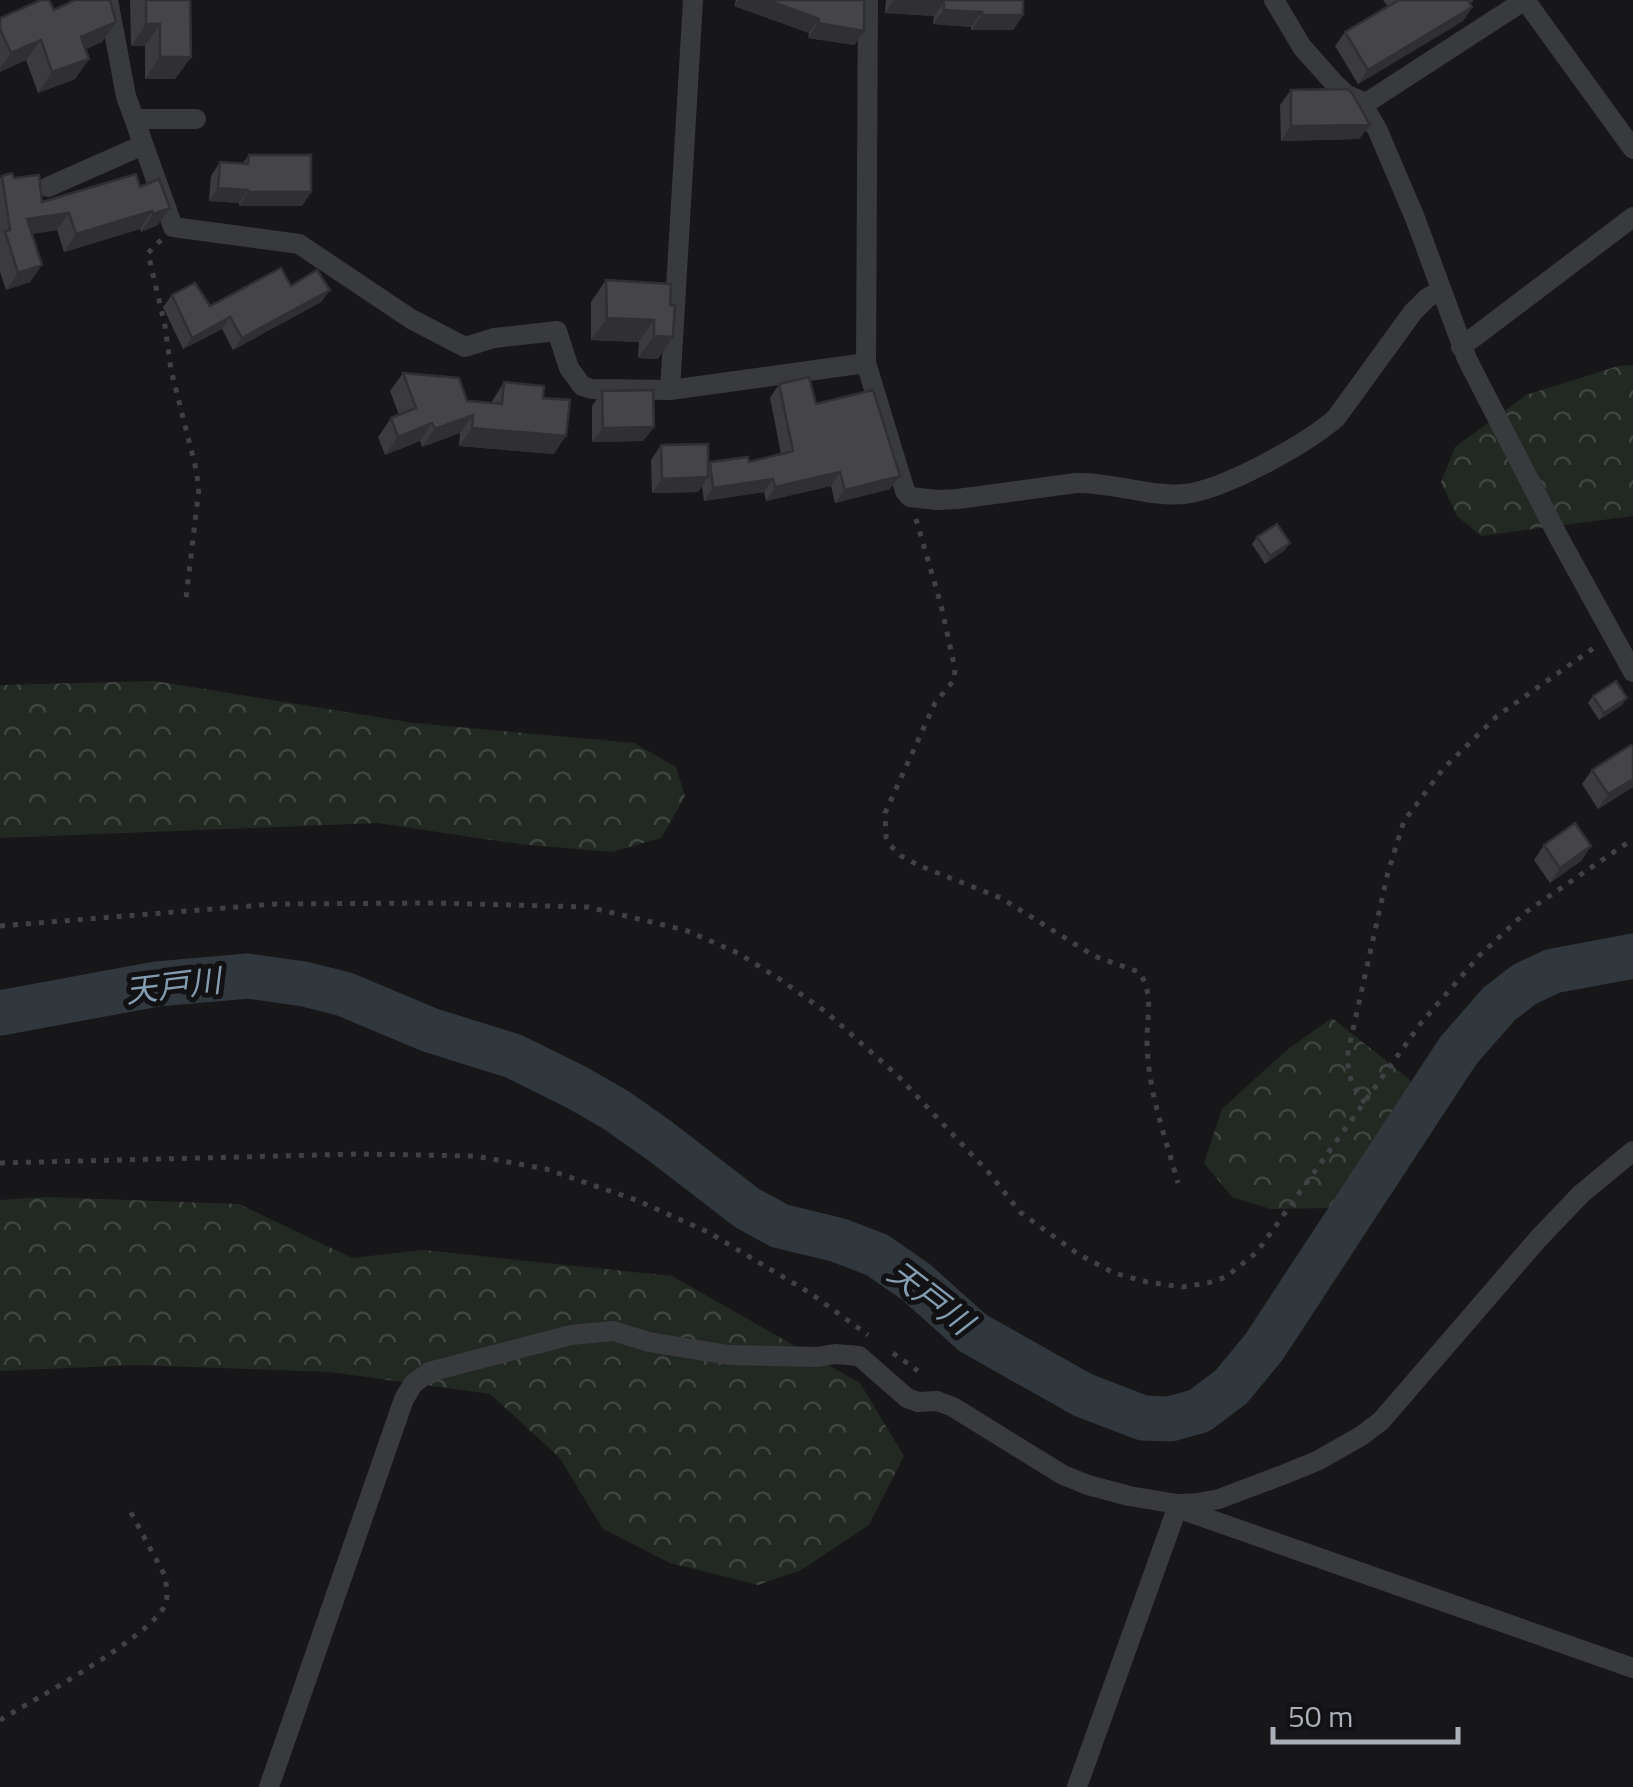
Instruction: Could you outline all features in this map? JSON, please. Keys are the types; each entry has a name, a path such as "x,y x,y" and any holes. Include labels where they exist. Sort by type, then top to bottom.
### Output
{"street":[{"path":"108,0 126,96 173,227 299,244 411,319 465,346 494,338 557,331 569,368 582,386 592,389 670,390 866,362"},
{"path":"670,390 693,0"},
{"path":"868,0 866,362 910,497 957,499 1092,483 1155,493 1183,494 1205,489 1259,466 1326,427 1413,312 1440,292"},
{"path":"1274,0 1302,47 1347,95 1360,101 1378,131 1462,347 1633,672"},
{"path":"1363,105 1524,0 1633,149"},
{"path":"135,119 196,119"},
{"path":"48,187 143,144"},
{"path":"1462,347 1633,217"},
{"path":"268,1787 404,1400 420,1378 442,1367 601,1331 729,1355 859,1356 907,1398 953,1407 1062,1475 1130,1496 1177,1504 1208,1501 1316,1461 1361,1436 1392,1407 1538,1239 1581,1194 1633,1151"},
{"path":"1177,1504 1183,1510 1633,1668"},
{"path":"1077,1787 1177,1504"}],"path":[{"path":"173,227 148,253 199,488 186,598"},
{"path":"910,497 956,670 954,680 935,703 885,813 886,837 910,861 1001,898 1094,956 1139,972 1150,995 1148,1075 1178,1183"},
{"path":"1365,1103 1347,1073 1348,1052 1384,890 1404,821 1442,769 1497,716 1612,635"},
{"path":"0,926 276,904 435,903 588,907 684,930 738,953 826,1012 897,1074 1020,1212 1078,1254 1114,1273 1182,1286 1226,1277 1257,1252 1421,1023 1479,956 1526,912 1633,839"},
{"path":"0,1163 359,1154 475,1156 546,1169 636,1200 708,1232 810,1293 872,1338"},
{"path":"887,1349 918,1371"},
{"path":"0,1720 133,1639 165,1605 164,1574 129,1510"}],"green space":[{"path":"1633,365 1633,516 1481,536 1457,516 1441,482 1455,447 1526,395 1618,366"},
{"path":"155,681 414,723 634,743 676,767 685,796 661,838 612,852 519,844 377,823 0,838 0,685"},
{"path":"1332,1018 1408,1078 1427,1102 1417,1144 1375,1185 1330,1208 1271,1209 1232,1197 1204,1163 1222,1109 1288,1049"},
{"path":"46,1197 239,1204 352,1258 423,1250 672,1276 860,1383 904,1456 869,1525 801,1570 758,1585 670,1563 603,1529 559,1457 490,1394 330,1372 136,1365 0,1371 0,1200"}],"building":[{"path":"49,0 54,10 75,0 110,0 116,22 81,37 89,59 52,72 41,40 11,53 0,29 0,18"},
{"path":"146,0 190,0 191,57 160,57 160,24 146,24"},
{"path":"768,0 864,0 864,31 818,23 819,19"},
{"path":"923,0 1023,0 1023,15 944,10 944,2"},
{"path":"1399,0 1468,0 1472,7 1368,70 1345,32"},
{"path":"1347,89 1370,125 1291,126 1291,90"},
{"path":"249,155 311,155 311,192 218,188 220,162 248,164"},
{"path":"12,173 14,178 39,175 42,202 136,174 140,187 159,179 170,208 76,234 69,213 27,219 42,265 18,273 5,231 10,230 2,176"},
{"path":"281,268 291,286 317,270 330,290 242,338 230,317 192,338 172,295 195,283 210,306"},
{"path":"606,280 671,284 670,305 675,305 673,337 654,336 654,320 607,318"},
{"path":"403,373 459,378 467,401 502,404 504,382 544,386 543,398 570,400 566,436 472,428 473,415 435,429 432,423 398,437 391,418 416,408"},
{"path":"809,377 816,404 873,390 900,476 845,490 840,472 775,487 773,479 713,488 710,462 748,457 749,462 793,451 779,384"},
{"path":"653,390 654,427 603,428 602,391"},
{"path":"708,444 708,477 662,479 661,445"},
{"path":"1277,524 1290,543 1270,556 1257,537"},
{"path":"1616,681 1627,698 1604,713 1593,696"},
{"path":"1631,745 1633,779 1608,794 1592,770"},
{"path":"1575,823 1591,846 1560,868 1544,845"}],"waterway":[{"name":"天戸川","path":"0,1013 157,984 248,976 344,994 430,1030 513,1056 576,1087 660,1141 747,1208 780,1226 838,1240 877,1255 916,1282 973,1333 1083,1395 1143,1418 1170,1419 1199,1411 1231,1387 1264,1347 1458,1051 1499,1004 1525,984 1553,971 1633,956"}]}
